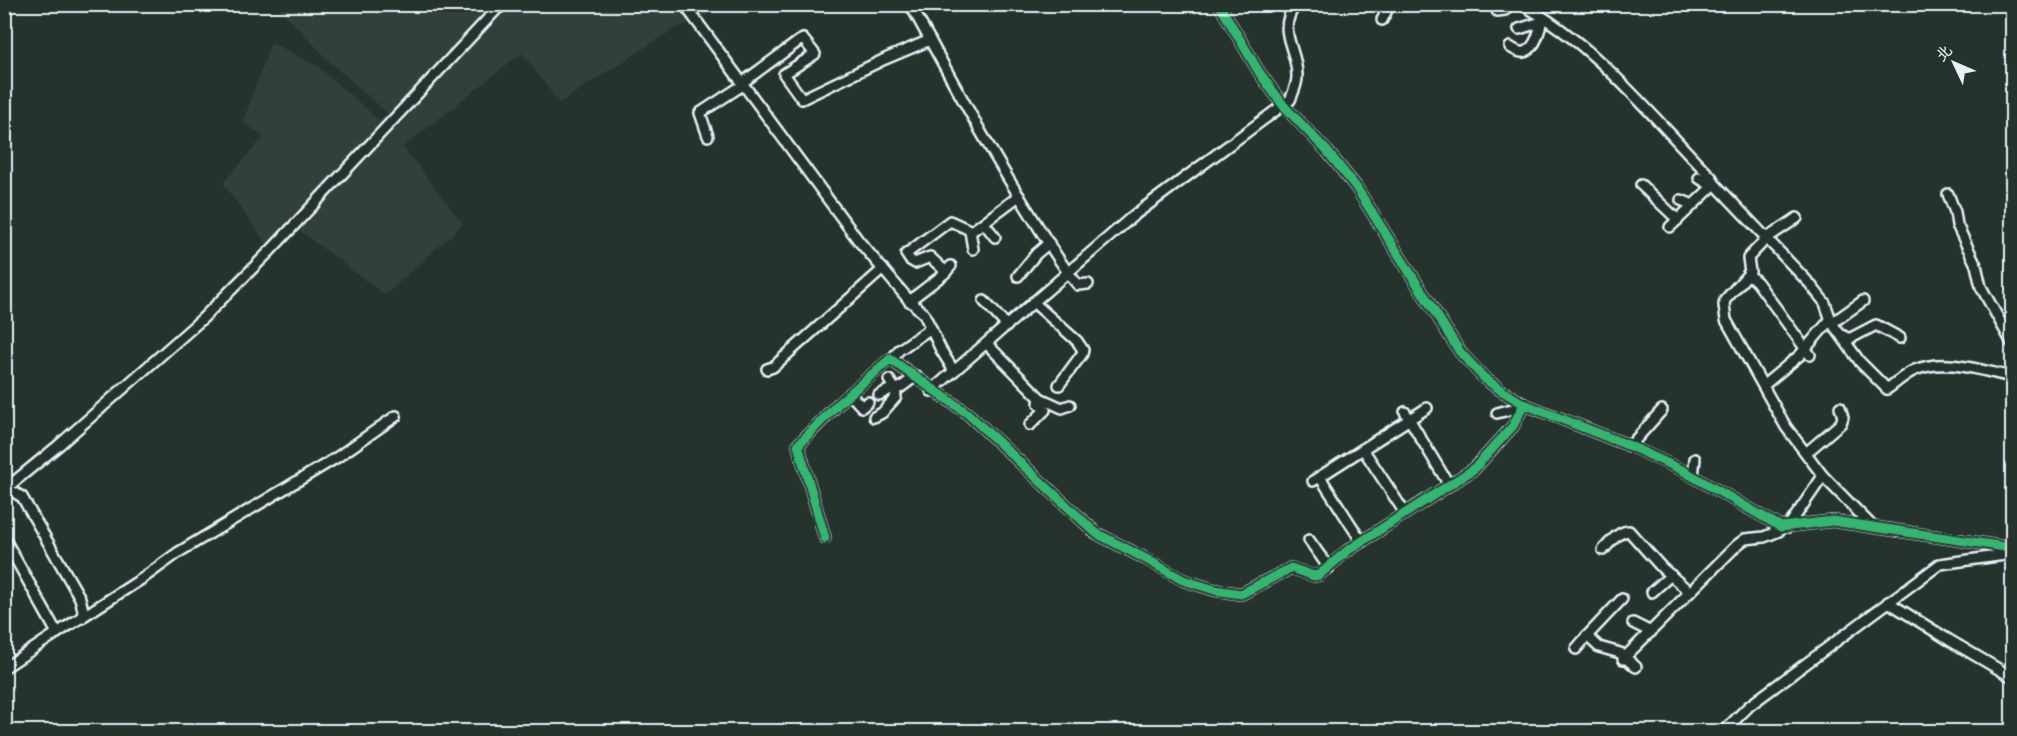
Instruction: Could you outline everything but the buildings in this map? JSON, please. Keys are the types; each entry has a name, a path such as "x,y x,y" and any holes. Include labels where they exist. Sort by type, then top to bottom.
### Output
{"street":[{"path":"82,618 81,598 33,513 22,497 6,489 202,319 269,252 497,9 505,4"},
{"path":"684,4 858,240 909,301 921,310 954,371"},
{"path":"910,4 993,155 1019,196 1068,273 1078,285 1088,284"},
{"path":"1219,4 1259,72 1283,105 1327,151 1356,187 1460,352 1484,378 1522,402 1630,446 1693,476 1784,527 1833,521 2013,548"},
{"path":"932,390 1133,216 1290,100 1298,78 1286,25 1290,12 1296,4"},
{"path":"1382,20 1390,4"},
{"path":"1497,11 1505,10 1510,4"},
{"path":"1521,4 1600,60 1712,178 1713,185"},
{"path":"1519,29 1542,19"},
{"path":"1510,47 1521,52 1530,48 1538,34 1542,19"},
{"path":"708,136 700,113 803,39 815,54 784,74"},
{"path":"773,60 802,99 885,58 930,40"},
{"path":"1699,178 1713,185 1810,284 1825,303 1831,321 1866,369 1887,388 1914,370 1936,365 1958,366 2013,377"},
{"path":"1641,185 1678,220"},
{"path":"1670,227 1713,185"},
{"path":"1948,194 1957,225 1976,265 1980,287 2013,343"},
{"path":"970,231 1019,196"},
{"path":"1681,200 1693,205"},
{"path":"1797,218 1767,238 1748,258 1749,274 1808,352"},
{"path":"909,301 949,269 930,257 915,263 906,254 950,221 970,231 973,249"},
{"path":"984,223 995,237"},
{"path":"1018,276 1049,243"},
{"path":"767,369 883,269"},
{"path":"1749,274 1730,293 1724,305 1726,320 1786,427 1823,476 1871,525"},
{"path":"984,301 1007,326"},
{"path":"1764,385 1808,352 1831,321 1863,301"},
{"path":"1033,302 1077,341 1083,350 1059,385"},
{"path":"1842,335 1849,339 1876,325 1900,338"},
{"path":"892,359 897,345 932,328"},
{"path":"987,344 1040,398 1062,408 1070,405"},
{"path":"892,359 932,390 958,405 978,422 1096,533 1183,580 1215,590 1240,594 1288,568 1314,576 1319,575 1362,542 1474,469 1513,426 1522,402"},
{"path":"825,538 798,445 886,361 892,359"},
{"path":"879,395 887,390 900,388 916,376"},
{"path":"874,417 896,397 895,389 889,380"},
{"path":"850,394 862,407 868,402"},
{"path":"1030,425 1045,410 1039,404 1040,398"},
{"path":"1497,413 1516,408 1522,402"},
{"path":"1806,453 1841,423 1843,417 1840,407"},
{"path":"1362,542 1317,479 1363,449 1407,416 1427,408"},
{"path":"1630,446 1662,410"},
{"path":"4,668 179,552 336,458 396,416"},
{"path":"1407,416 1449,485"},
{"path":"1363,449 1405,513"},
{"path":"1693,476 1695,459"},
{"path":"1624,658 1745,539 1764,537 1784,527 1823,476"},
{"path":"1603,550 1614,538 1624,531 1629,531 1662,568 1690,592"},
{"path":"4,538 57,633"},
{"path":"1309,540 1329,568"},
{"path":"1722,732 1749,706 1940,564 2013,554"},
{"path":"1652,592 1671,575"},
{"path":"1576,649 1622,599"},
{"path":"1888,602 2013,677"},
{"path":"1633,623 1651,632"},
{"path":"1587,636 1599,647 1620,653 1636,667"}],"shaded area":[{"path":"276,5 730,5 672,30 559,103 522,53 403,147 463,224 385,295 291,224 269,247 223,183 264,137 243,122 271,42 317,66 380,121 387,113 331,63"}],"cycle path":[{"path":"1219,4 1259,72 1283,105 1327,151 1356,187 1460,352 1484,378 1502,391 1524,404 1630,446 1682,470 1781,527 1833,521 2012,548"},
{"path":"825,538 798,445 839,403 890,359 967,413 1096,533 1183,580 1215,590 1241,594 1291,568 1314,576 1319,575 1347,551 1474,469 1513,426 1524,404"}]}
